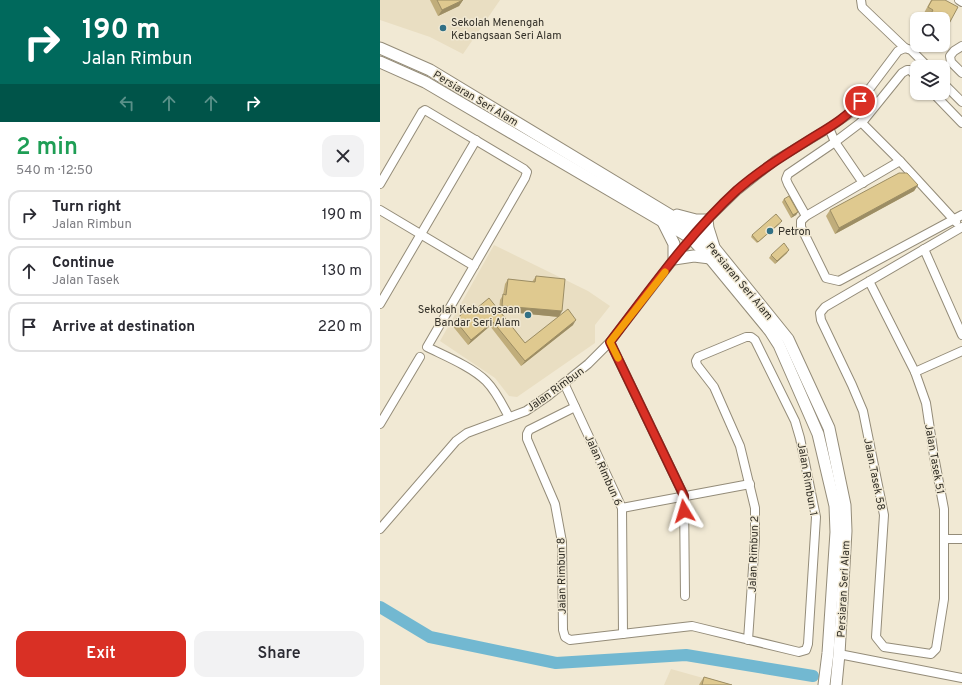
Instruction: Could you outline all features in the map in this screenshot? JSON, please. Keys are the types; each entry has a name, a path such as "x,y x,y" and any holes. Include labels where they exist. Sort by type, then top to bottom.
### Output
{"main road":[{"name":"Persiaran Seri Alam","path":"380,48 430,70 694,235 788,339 828,428 845,504 846,531 836,685"},
{"name":"Persiaran Seri Alam","path":"380,62 425,82 663,216"},
{"path":"663,216 708,220 712,254 674,259 674,244 663,216"},
{"name":"Persiaran Seri Alam","path":"712,254 780,345 818,434 835,506 836,532 825,682"},
{"path":"825,682 831,663 839,654 833,647 830,626"}],"street":[{"path":"861,0 862,7 905,48 911,50 921,60"},
{"path":"962,46 954,51 950,56 951,62 962,73"},
{"name":"Jalan Rimbun","path":"380,529 456,441 467,433 526,411 588,364 610,342 694,235 738,190 776,160 852,112 898,51 905,48"},
{"path":"806,216 788,184 786,179 788,174 835,142 861,122 902,73 910,70"},
{"path":"950,90 962,102"},
{"path":"940,100 962,123"},
{"path":"380,184 422,112 425,110 527,172 525,178 427,347 466,367 485,380 497,394 509,417"},
{"path":"835,142 835,133 839,121"},
{"path":"861,122 900,160 961,227 869,281"},
{"path":"828,128 835,142 863,183"},
{"path":"813,137 821,137 835,142"},
{"path":"380,304 476,140"},
{"path":"900,160 806,216 801,221 801,227 826,278 838,281 962,215"},
{"path":"380,210 474,266"},
{"path":"924,248 962,335"},
{"name":"Jalan Tasek 58","path":"869,281 825,307 820,313 821,320 863,411 884,515 876,637 884,647 931,654 936,649"},
{"name":"Jalan Tasek 51","path":"869,281 915,372 926,403 944,509 944,599 936,649"},
{"name":"Jalan Rimbun 1","path":"696,361 698,357 746,337 751,337 755,340 795,421 800,438 816,517 808,644 806,650 799,652 748,640"},
{"path":"610,342 684,496 684,596"},
{"path":"915,372 962,351"},
{"path":"380,424 420,357"},
{"name":"Jalan Rimbun 2","path":"696,361 697,366 714,386 740,446 755,508 755,539 748,640"},
{"name":"Jalan Rimbun 6","path":"564,383 622,508 623,634"},
{"name":"Jalan Rimbun 8","path":"575,407 529,430 527,434 527,439 555,504 562,542 563,630 565,637 570,640 623,634"},
{"path":"622,508 750,484"},
{"path":"944,539 962,539"},
{"path":"623,634 692,626 748,640"},
{"path":"839,654 962,678"}],"shaded area":[{"name":"Sekolah Menengah Kebangsaan Seri Alam","path":"380,0 500,0 463,54 430,37 380,20"},
{"name":"Sekolah Kebangsaan Bandar Seri Alam","path":"494,245 588,291 610,306 595,325 595,343 517,397 509,396 495,378 440,341"},
{"path":"671,669 728,685 664,685"}],"building":[{"path":"437,0 463,0 442,10"},
{"path":"932,0 945,0 958,7 950,22 950,12 932,12 933,10 928,7"},
{"path":"899,173 907,173 918,185 839,228 830,210"},
{"path":"789,196 798,212 793,215 784,199"},
{"path":"776,214 782,221 758,242 752,235"},
{"path":"784,243 789,250 777,261 771,255"},
{"path":"536,276 565,279 562,311 502,306 503,294 506,295 508,279 535,282"},
{"path":"489,298 525,343 568,309 576,320 525,361 493,322 471,340 455,320 474,304 477,308"},
{"path":"704,677 732,685 702,685"}],"waterway":[{"path":"380,607 430,637 556,663 686,655 813,676"}],"slow traffic":[{"path":"618,358 610,342 665,272"}],"place":[{"name":"Sekolah Menengah Kebangsaan Seri Alam","path":"443,28"},
{"name":"Petron","path":"770,231"},
{"name":"Sekolah Kebangsaan Bandar Seri Alam","path":"528,315"}],"route":[{"path":"684,511 684,496 632,384 610,342 691,238 738,190 776,160 852,112 860,101"}]}
